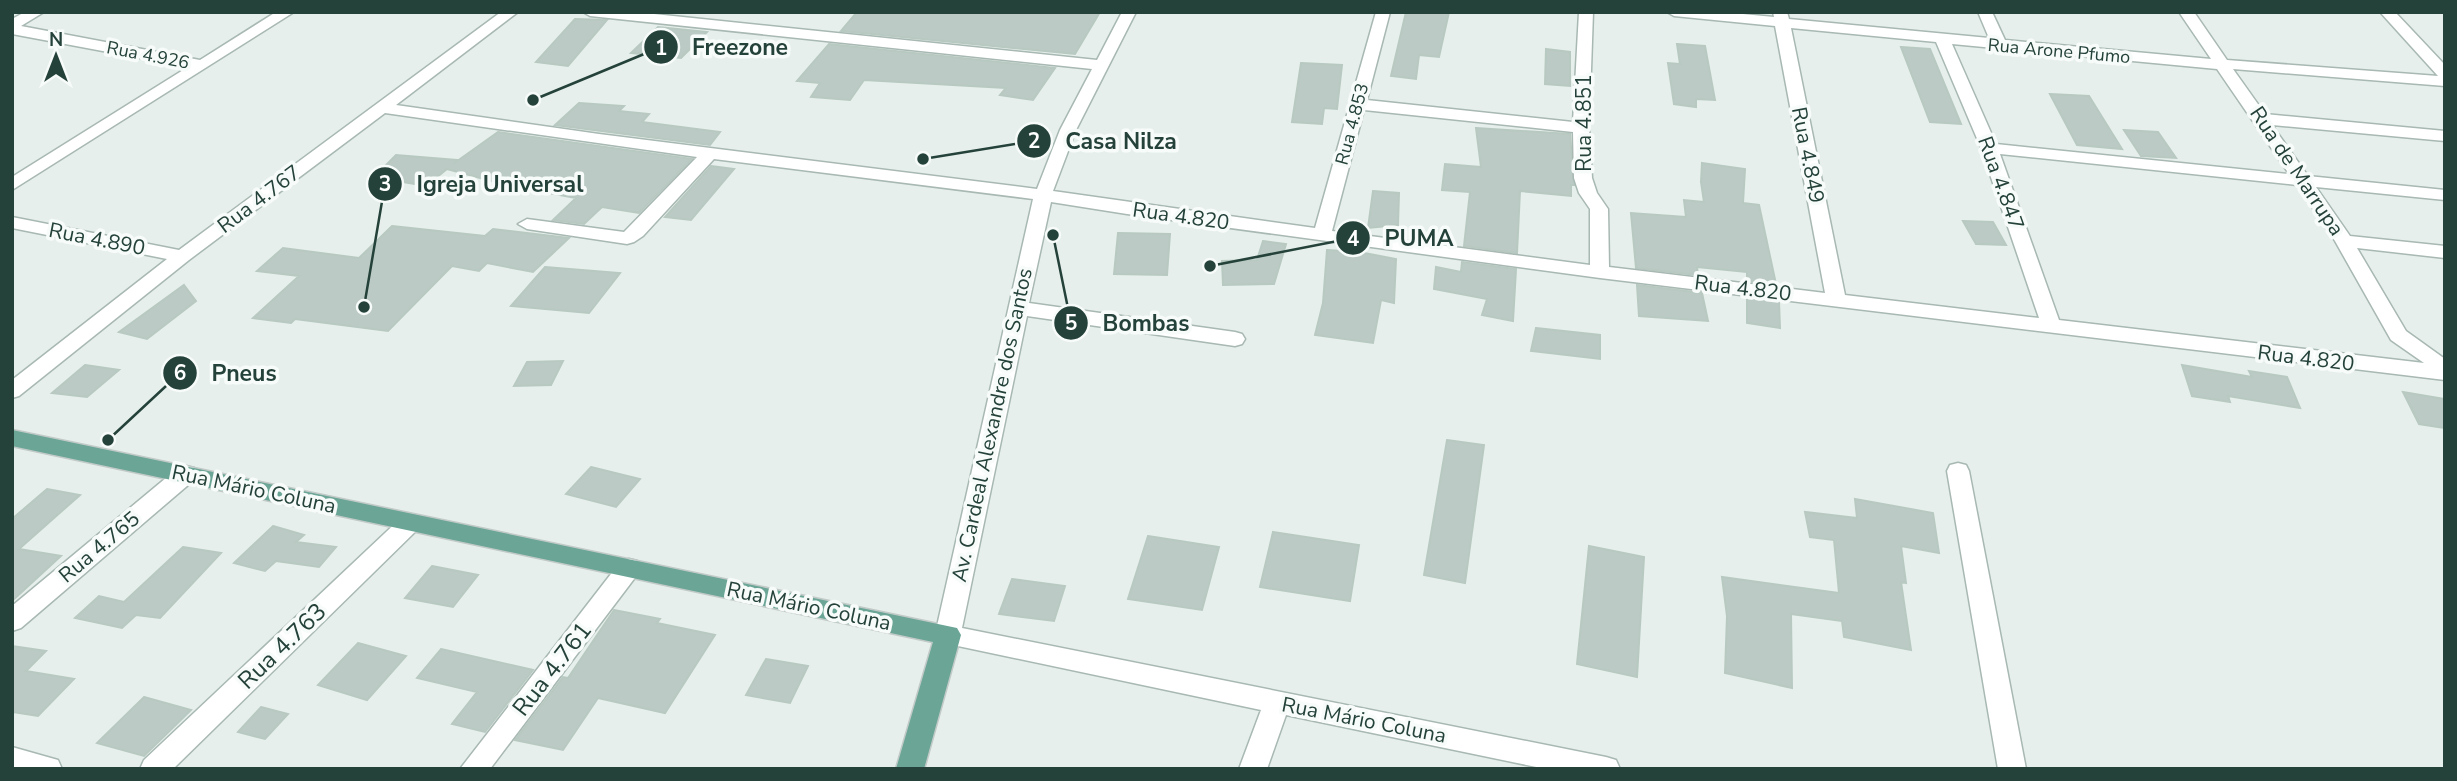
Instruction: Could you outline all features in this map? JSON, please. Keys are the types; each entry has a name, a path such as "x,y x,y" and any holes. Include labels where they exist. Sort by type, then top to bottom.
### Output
{"main road":[{"name":"Rua Mário Coluna","path":"12,438 948,635"},
{"name":"Av. Cardeal Alexandre dos Santos","path":"910,769 948,635"}],"street":[{"path":"12,27 37,12"},
{"path":"12,185 287,12"},
{"name":"Rua 4.767","path":"12,391 182,256 511,12"},
{"path":"590,12 1101,65"},
{"name":"Av. Cardeal Alexandre dos Santos","path":"948,635 1043,195 1068,131 1129,12"},
{"name":"Rua 4.853","path":"1322,235 1383,12"},
{"name":"Rua 4.851","path":"1586,12 1581,128 1583,178 1588,193 1599,209 1600,272"},
{"name":"Rua Arone Pfumo","path":"1674,12 1781,18 1943,40 2445,81"},
{"path":"1985,12 2000,45"},
{"name":"Rua de Marrupa","path":"2186,12 2262,118 2344,241 2398,335"},
{"path":"2387,12 2445,74"},
{"name":"Rua 4.849","path":"1781,18 1836,299"},
{"name":"Rua 4.926","path":"12,27 201,65"},
{"name":"Rua 4.847","path":"1943,40 1990,148 2052,328"},
{"path":"1358,104 1581,128"},
{"name":"Rua 4.820","path":"383,108 1600,272 2392,368 2445,371"},
{"path":"2262,118 2445,136"},
{"path":"1990,148 2445,195"},
{"path":"527,224 627,238 637,232 710,153"},
{"name":"Rua 4.890","path":"12,222 182,256"},
{"path":"2344,241 2445,252"},
{"path":"1017,309 1235,339"},
{"path":"2392,368 2398,335 2445,371"},
{"path":"1958,471 2012,769"},
{"name":"Rua 4.765","path":"12,621 186,474"},
{"name":"Rua 4.763","path":"154,769 410,523"},
{"name":"Rua 4.761","path":"474,769 629,568"},
{"name":"Rua Mário Coluna","path":"948,635 1606,769"},
{"path":"1253,769 1277,703"},
{"path":"12,759 48,769"}],"building":[{"path":"857,12 1100,12 1075,54 841,31"},
{"path":"1406,12 1449,12 1439,57 1419,55 1416,79 1391,76"},
{"path":"575,19 607,20 568,66 536,62"},
{"path":"658,27 707,32 681,58 631,53"},
{"path":"829,44 1055,68 1033,100 1000,95 1006,88 864,80 850,100 811,97 820,83 797,81"},
{"path":"1677,44 1705,46 1715,100 1696,99 1696,107 1674,104 1668,63 1680,64"},
{"path":"1901,47 1930,49 1961,124 1930,122"},
{"path":"1546,49 1570,52 1570,86 1545,84"},
{"path":"1301,63 1342,65 1337,109 1324,108 1322,124 1292,122"},
{"path":"2050,94 2089,96 2122,149 2077,145"},
{"path":"579,103 624,106 619,111 649,114 642,122 720,132 710,145 555,125"},
{"path":"1476,128 1570,134 1574,185 1571,185 1571,196 1520,191 1517,253 1464,246 1470,192 1442,190 1445,164 1481,167"},
{"path":"2124,130 2158,132 2176,158 2141,156"},
{"path":"498,132 692,159 639,213 602,207 584,224 553,220 576,198 506,185 447,169 426,186 374,177 396,155 458,160 453,164"},
{"path":"1702,163 1745,169 1743,203 1759,205 1776,284 1747,281 1747,272 1697,267 1698,275 1636,268 1631,213 1686,217 1684,200 1704,202"},
{"path":"711,166 734,169 691,220 665,217"},
{"path":"1373,191 1399,193 1398,225 1368,228"},
{"path":"1963,221 1993,222 2006,245 1976,244"},
{"path":"392,226 485,236 493,229 569,238 533,272 487,263 479,271 452,266 388,331 295,319 291,323 253,318 299,276 257,271 283,248 359,258"},
{"path":"1118,233 1170,234 1167,275 1114,274"},
{"path":"1263,241 1286,244 1274,284 1223,285 1222,261 1257,260"},
{"path":"1327,250 1359,252 1396,259 1394,303 1381,300 1373,343 1315,335 1323,303"},
{"path":"1462,262 1516,269 1513,321 1482,315 1487,299 1434,289 1436,267 1461,272"},
{"path":"545,267 620,273 589,313 511,306"},
{"path":"184,285 196,301 147,339 119,332"},
{"path":"1637,285 1702,293 1708,321 1639,316"},
{"path":"1747,298 1779,302 1780,328 1747,323"},
{"path":"1536,328 1600,335 1600,359 1531,351"},
{"path":"563,361 551,385 514,386 527,362"},
{"path":"85,365 119,370 87,397 52,393"},
{"path":"2182,365 2252,377 2249,371 2287,377 2300,408 2228,396 2230,402 2192,396"},
{"path":"2403,392 2445,399 2445,428 2419,424"},
{"path":"1447,440 1484,445 1465,583 1424,575"},
{"path":"591,467 640,479 616,507 566,494"},
{"path":"47,489 80,495 19,549 61,556 12,601 12,519"},
{"path":"1855,499 1933,513 1939,553 1901,546 1906,583 1901,582 1911,650 1844,637 1842,621 1791,614 1792,688 1725,673 1727,616 1722,577 1839,593 1834,540 1810,537 1805,512 1857,518"},
{"path":"273,526 304,535 296,542 336,547 319,567 276,561 265,571 234,563"},
{"path":"1273,532 1359,545 1350,601 1260,587"},
{"path":"1148,536 1219,547 1202,610 1128,599"},
{"path":"1589,546 1644,557 1637,677 1577,664"},
{"path":"183,547 221,553 160,618 136,615 122,628 75,618 99,596 124,602"},
{"path":"432,566 478,575 453,607 405,598"},
{"path":"1012,579 1065,586 1054,621 999,614"},
{"path":"614,610 660,619 657,623 715,635 665,713 598,698 563,750 515,740 563,677 568,678"},
{"path":"358,643 406,656 367,700 318,685"},
{"path":"12,646 46,651 26,671 74,679 38,716 12,712"},
{"path":"441,649 533,670 485,732 452,724 477,692 417,678"},
{"path":"766,659 808,666 790,703 746,695"},
{"path":"144,697 191,710 144,756 97,743"},
{"path":"261,707 288,714 265,739 238,732"}],"place":[{"name":"Freezone","path":"533,100"},
{"name":"Casa Nilza","path":"923,159"},
{"name":"Bombas","path":"1053,235"},
{"name":"PUMA","path":"1210,266"},
{"name":"Igreja Universal","path":"364,307"},
{"name":"Pneus","path":"108,440"}]}
